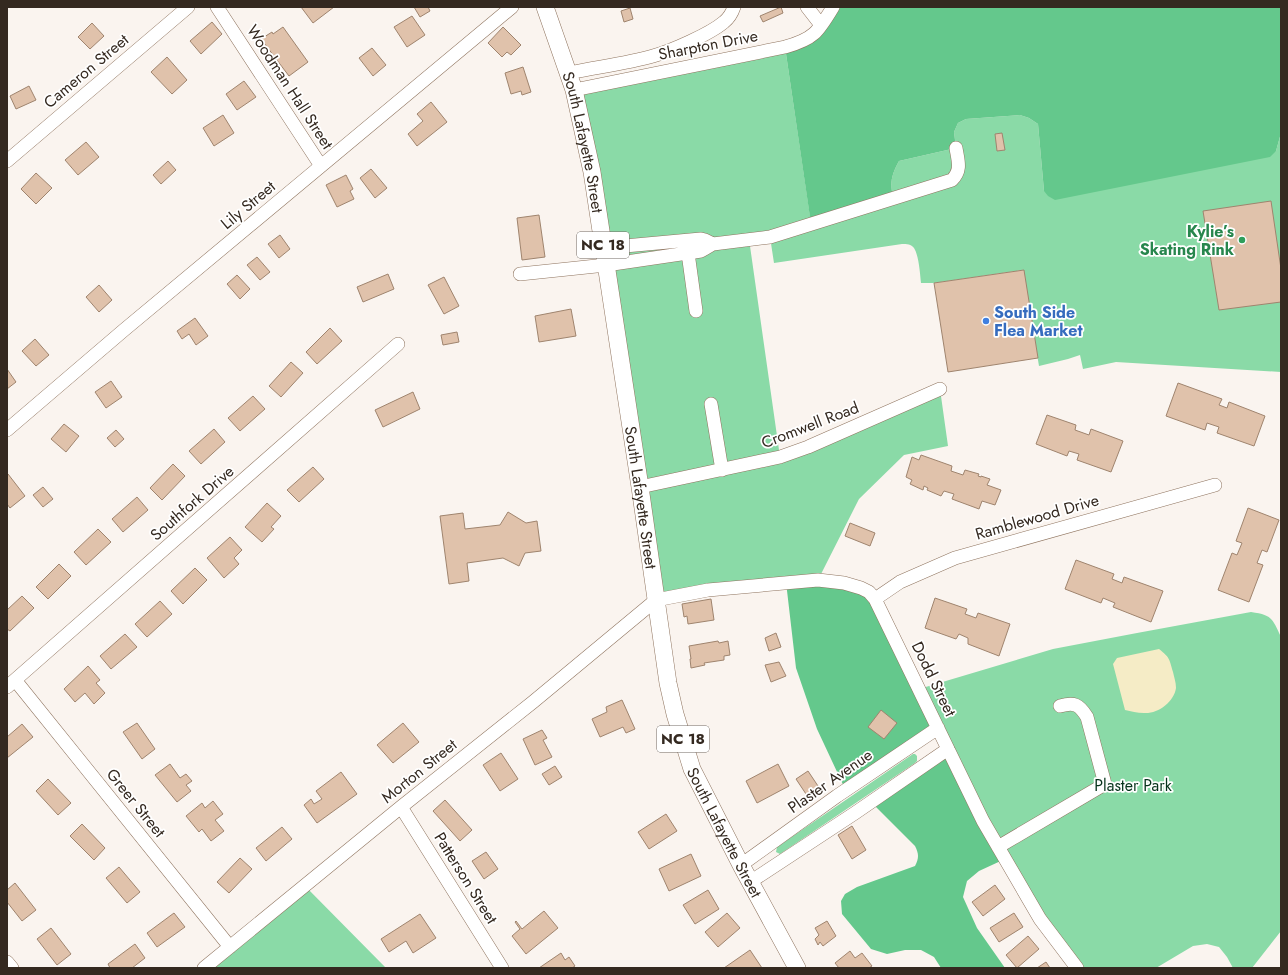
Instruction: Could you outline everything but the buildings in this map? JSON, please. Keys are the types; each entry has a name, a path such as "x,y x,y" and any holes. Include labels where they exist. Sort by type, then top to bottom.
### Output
{"main road":[{"name":"South Lafayette Street","path":"545,7 574,90 592,172 668,683 676,714 692,769 750,882 798,968"}],"street":[{"name":"Cameron Street","path":"7,160 188,7"},
{"name":"Woodman Hall Street","path":"217,7 321,166"},
{"name":"Lily Street","path":"7,430 124,330 512,7"},
{"path":"569,73 652,56 672,50 712,30 724,22 731,14 734,7"},
{"path":"808,7 821,25"},
{"name":"Sharpton Drive","path":"574,90 785,47 810,38 819,29 833,7"},
{"path":"520,274 606,266 704,250 713,244 770,237 952,180 957,175 959,168 956,148"},
{"path":"603,248 701,239 713,244"},
{"path":"688,253 696,311"},
{"name":"Southfork Drive","path":"11,683 398,344"},
{"name":"Cromwell Road","path":"640,487 787,455 940,390"},
{"path":"711,404 722,470"},
{"name":"Ramblewood Drive","path":"875,599 900,582 955,558 1216,485"},
{"name":"Dodd Street","path":"656,600 708,590 818,580 844,583 869,592 875,599 983,821 1040,919 1077,968"},
{"name":"Morton Street","path":"204,968 656,600"},
{"name":"Greer Street","path":"11,683 230,947"},
{"path":"998,847 1105,784 1087,717 1082,709 1077,705 1069,703 1060,706"},
{"name":"Plaster Avenue","path":"741,864 837,796 938,728"},
{"path":"750,882 855,814 948,749"},
{"name":"Patterson Street","path":"401,807 502,968"},
{"path":"7,962 12,968"}],"green space":[{"path":"833,7 1281,7 1281,133 1276,151 1270,157 1055,200 1048,196 1044,191 1038,124 1029,118 1020,115 966,119 958,123 954,132 956,148 899,161 892,179 893,198 811,224 785,47 798,44"},
{"path":"785,47 811,223 893,198 892,179 899,161 956,148 954,132 958,123 966,119 1020,115 1029,118 1038,124 1044,191 1276,151 1281,133 1281,372 1116,362 1083,369 1080,355 1039,366 1023,270 934,283 921,283 917,256 914,248 909,244 774,263 770,237 749,239 780,457 940,389 948,446 904,455 859,499 818,580 656,600 574,90"},
{"path":"786,582 869,592 938,728 846,791 817,729 796,668"},
{"name":"Plaster Park","path":"1251,612 1263,614 1270,618 1281,637 1281,931 1252,968 1233,968 1219,947 1207,944 1193,946 1156,968 1077,968 1040,919 919,689 1053,649"},
{"path":"948,749 1005,859 979,871 967,881 963,897 977,928 1005,968 941,968 934,957 921,950 905,950 887,954 871,949 842,914 841,901 845,894 857,887 915,866 917,861 918,854 915,846 871,802"},
{"path":"913,754 917,756 917,761 915,763 780,854 776,852 777,847"},
{"path":"305,886 386,968 204,968"}],"sand":[{"path":"1159,649 1169,659 1171,664 1176,688 1175,693 1169,702 1155,711 1141,713 1125,710 1113,664 1117,658"}],"place":[{"name":"Kylie’s Skating Rink","path":"1242,240"},
{"name":"South Side Flea Market","path":"986,321"}]}
